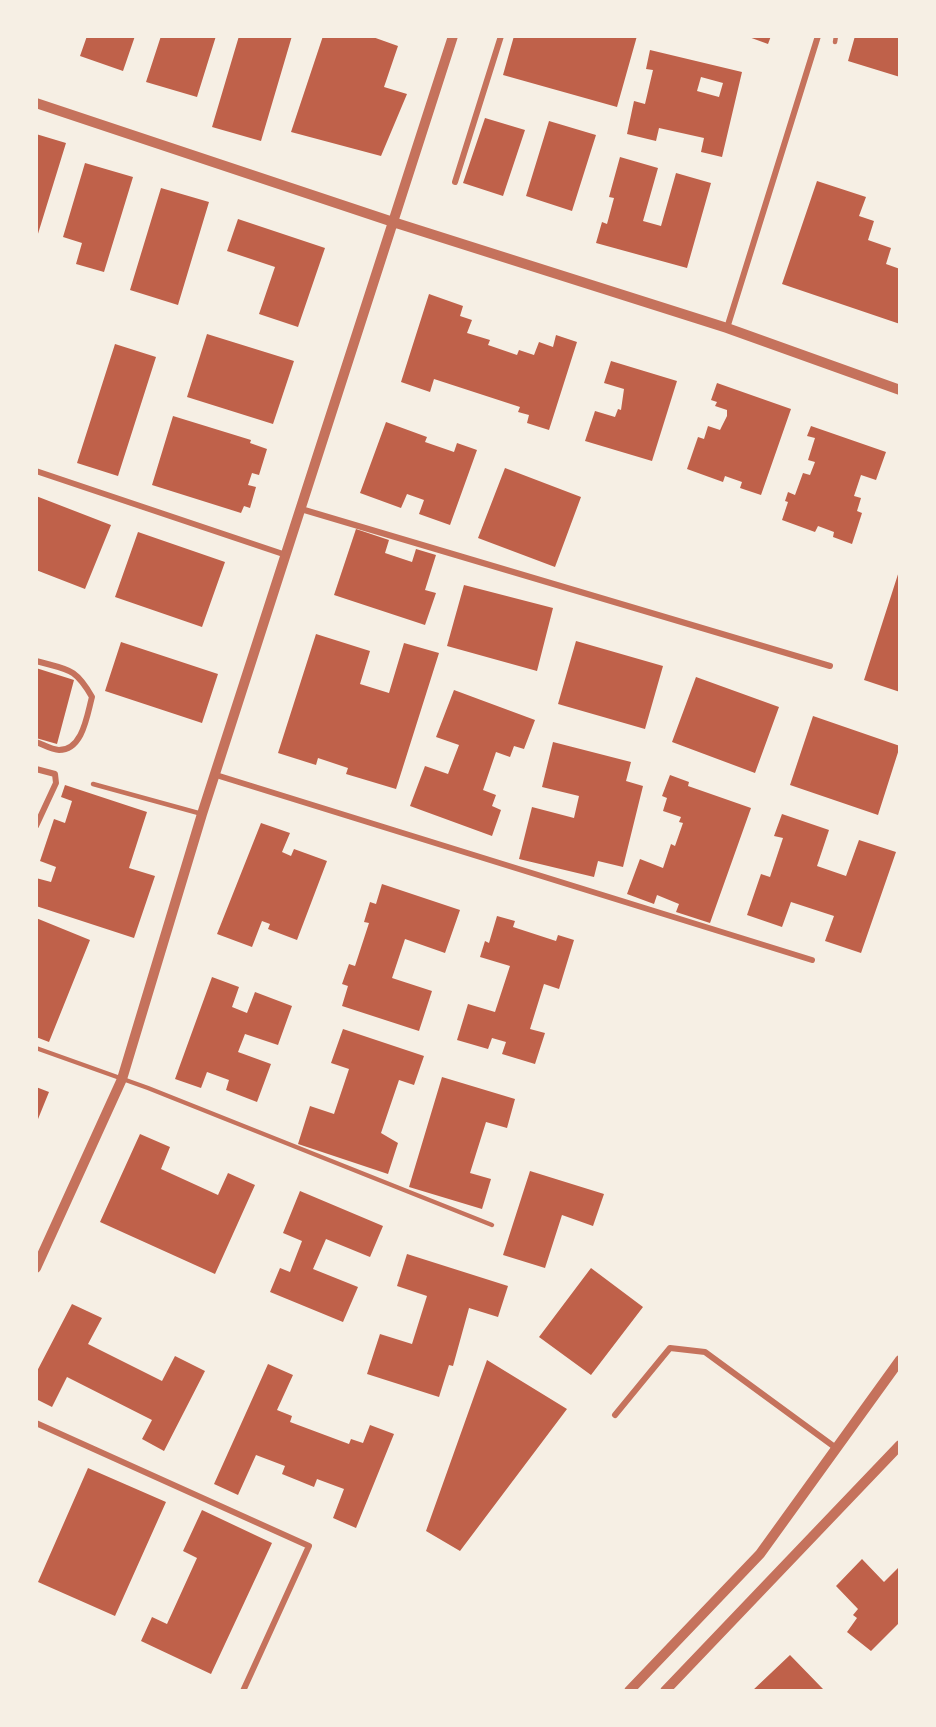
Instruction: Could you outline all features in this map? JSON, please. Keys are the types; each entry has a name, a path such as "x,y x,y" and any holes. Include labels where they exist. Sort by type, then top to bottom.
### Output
{"street":[{"path":"36,1268 122,1078 202,814 453,36"},
{"path":"455,182 501,36"},
{"path":"727,328 818,36"},
{"path":"36,103 393,222 727,328 900,390"},
{"path":"36,471 286,555"},
{"path":"301,509 830,666"},
{"path":"36,661 71,670 80,676 92,697 81,733 74,744 59,750 36,742"},
{"path":"36,769 55,774 56,783 36,826"},
{"path":"216,775 812,960"},
{"path":"615,1415 670,1348 705,1352 836,1448"},
{"path":"629,1691 760,1554 900,1360"},
{"path":"36,1423 309,1546 243,1691"},
{"path":"665,1691 900,1445"}],"lane":[{"path":"93,784 202,814"},
{"path":"36,1048 122,1078 492,1225"}],"building":[{"path":"87,36 135,36 123,71 80,56"},
{"path":"161,36 216,36 197,97 146,82"},
{"path":"239,36 292,36 261,141 212,127"},
{"path":"323,36 370,36 398,46 384,87 407,94 381,156 291,132"},
{"path":"514,36 637,36 617,107 503,75"},
{"path":"746,36 771,36 768,44"},
{"path":"855,36 900,36 900,77 848,61"},
{"path":"650,50 742,72 722,157 701,152 704,138 659,128 656,141 627,134 634,101 645,104 653,70 646,69","holes":["701,77 723,83 719,97 697,91"]},
{"path":"485,118 525,130 503,196 463,183"},
{"path":"549,121 596,135 572,211 526,196"},
{"path":"36,134 66,143 37,237 36,237"},
{"path":"620,157 658,168 643,221 661,226 676,173 711,183 687,268 596,243 602,222 607,224 614,198 609,197"},
{"path":"85,163 133,177 104,272 76,264 82,243 63,237"},
{"path":"817,181 866,197 859,216 874,221 868,240 891,248 886,264 900,269 900,324 782,284"},
{"path":"161,188 209,202 178,305 130,290"},
{"path":"238,219 325,248 298,327 259,314 275,267 227,251"},
{"path":"429,294 463,306 460,316 472,320 467,333 490,340 488,345 517,355 519,350 534,355 539,342 553,347 556,335 577,342 549,430 527,423 529,415 518,412 520,407 434,379 430,392 401,382"},
{"path":"207,334 294,361 273,424 187,397"},
{"path":"115,344 156,357 118,476 77,463"},
{"path":"611,361 677,381 652,461 585,441 595,411 615,417 618,409 621,410 624,389 604,383"},
{"path":"717,383 791,409 761,495 740,488 742,482 725,476 723,482 687,469 698,437 704,439 708,426 720,430 727,416 727,410 715,406 717,402 711,400"},
{"path":"173,416 251,440 250,443 267,449 259,475 252,473 248,485 256,487 250,508 244,506 241,513 152,485"},
{"path":"386,422 427,437 425,442 454,452 457,443 477,450 450,525 419,514 424,500 407,494 401,508 360,493"},
{"path":"811,426 886,452 876,480 861,475 854,496 861,498 857,511 862,513 852,544 833,537 834,532 818,526 815,532 782,520 788,502 785,501 788,492 795,495 803,473 810,475 815,462 808,460 815,438 807,436"},
{"path":"505,468 581,497 555,567 478,538"},
{"path":"36,496 111,525 85,589 36,570"},
{"path":"356,529 389,540 385,553 412,562 416,549 436,555 425,590 436,593 425,625 334,595"},
{"path":"138,532 225,562 202,627 115,597"},
{"path":"900,568 900,692 864,680"},
{"path":"464,585 553,608 537,671 447,646"},
{"path":"316,634 370,651 360,684 389,693 404,643 439,653 396,789 346,774 348,768 318,758 316,765 278,753"},
{"path":"576,641 663,666 645,729 558,704"},
{"path":"121,642 218,674 202,723 105,691"},
{"path":"36,668 74,680 57,744 36,738"},
{"path":"696,677 779,707 755,773 672,742"},
{"path":"454,690 535,720 524,749 514,746 510,757 496,752 483,790 496,795 492,806 501,810 492,836 410,806 425,766 448,774 459,745 436,737"},
{"path":"813,716 900,746 878,815 790,785"},
{"path":"553,742 631,762 626,781 643,786 623,867 598,861 594,877 519,859 532,807 574,818 579,796 542,787"},
{"path":"670,775 689,782 688,786 751,808 710,923 676,912 679,904 657,895 654,904 627,894 640,859 663,868 671,844 675,846 683,823 679,822 681,817 663,811 667,798 662,796"},
{"path":"65,785 147,812 129,868 155,876 134,938 36,906 36,878 51,882 56,867 40,861 54,819 65,823 72,801 61,797"},
{"path":"782,814 829,830 817,866 846,876 859,840 896,852 861,953 825,941 834,916 791,902 782,927 747,915 761,874 770,877 783,838 774,836"},
{"path":"261,823 290,833 282,852 291,856 294,849 327,861 297,940 268,929 270,924 262,921 252,947 217,934"},
{"path":"382,884 460,910 445,953 405,939 392,978 432,991 419,1031 342,1006 348,986 342,984 349,964 355,966 369,923 364,922 370,902 376,904"},
{"path":"497,916 515,921 513,927 556,941 558,935 574,940 559,989 544,984 530,1029 545,1033 535,1064 502,1054 506,1042 492,1038 488,1049 457,1040 468,1004 495,1012 510,966 480,957 485,941 489,943"},
{"path":"36,918 90,940 49,1042 36,1037"},
{"path":"212,977 239,987 232,1007 247,1013 255,992 292,1006 278,1045 245,1034 238,1052 271,1064 257,1102 226,1090 229,1080 207,1072 201,1088 175,1079"},
{"path":"343,1029 424,1056 414,1085 399,1080 381,1133 398,1143 388,1174 298,1144 310,1106 334,1114 349,1069 331,1063"},
{"path":"442,1077 515,1099 507,1128 486,1122 470,1173 491,1179 482,1209 409,1187"},
{"path":"36,1087 49,1092 36,1124"},
{"path":"140,1134 170,1147 161,1169 218,1195 228,1173 255,1185 215,1274 100,1222"},
{"path":"530,1171 604,1194 593,1226 562,1215 545,1268 503,1255"},
{"path":"300,1191 383,1226 370,1257 326,1239 313,1269 358,1287 343,1322 270,1292 280,1268 290,1272 302,1241 283,1233"},
{"path":"407,1254 508,1286 498,1317 469,1308 453,1366 449,1365 439,1397 367,1374 380,1334 412,1344 427,1296 397,1286"},
{"path":"591,1268 643,1307 591,1375 539,1337"},
{"path":"72,1304 102,1318 88,1344 162,1381 175,1356 205,1371 164,1451 142,1439 152,1420 67,1377 52,1407 36,1399 36,1373"},
{"path":"487,1360 567,1409 460,1551 426,1531"},
{"path":"268,1364 293,1375 277,1410 292,1416 290,1422 349,1444 351,1439 363,1443 370,1425 394,1434 356,1528 333,1518 344,1489 317,1479 314,1487 282,1474 285,1466 256,1455 238,1495 214,1484"},
{"path":"88,1468 166,1502 115,1616 38,1582"},
{"path":"202,1510 272,1543 211,1674 141,1641 152,1617 167,1624 197,1558 183,1551"},
{"path":"862,1559 884,1582 900,1566 900,1622 871,1651 847,1632 857,1618 853,1615 858,1609 836,1586"},
{"path":"790,1655 823,1689 820,1691 752,1691"}]}
